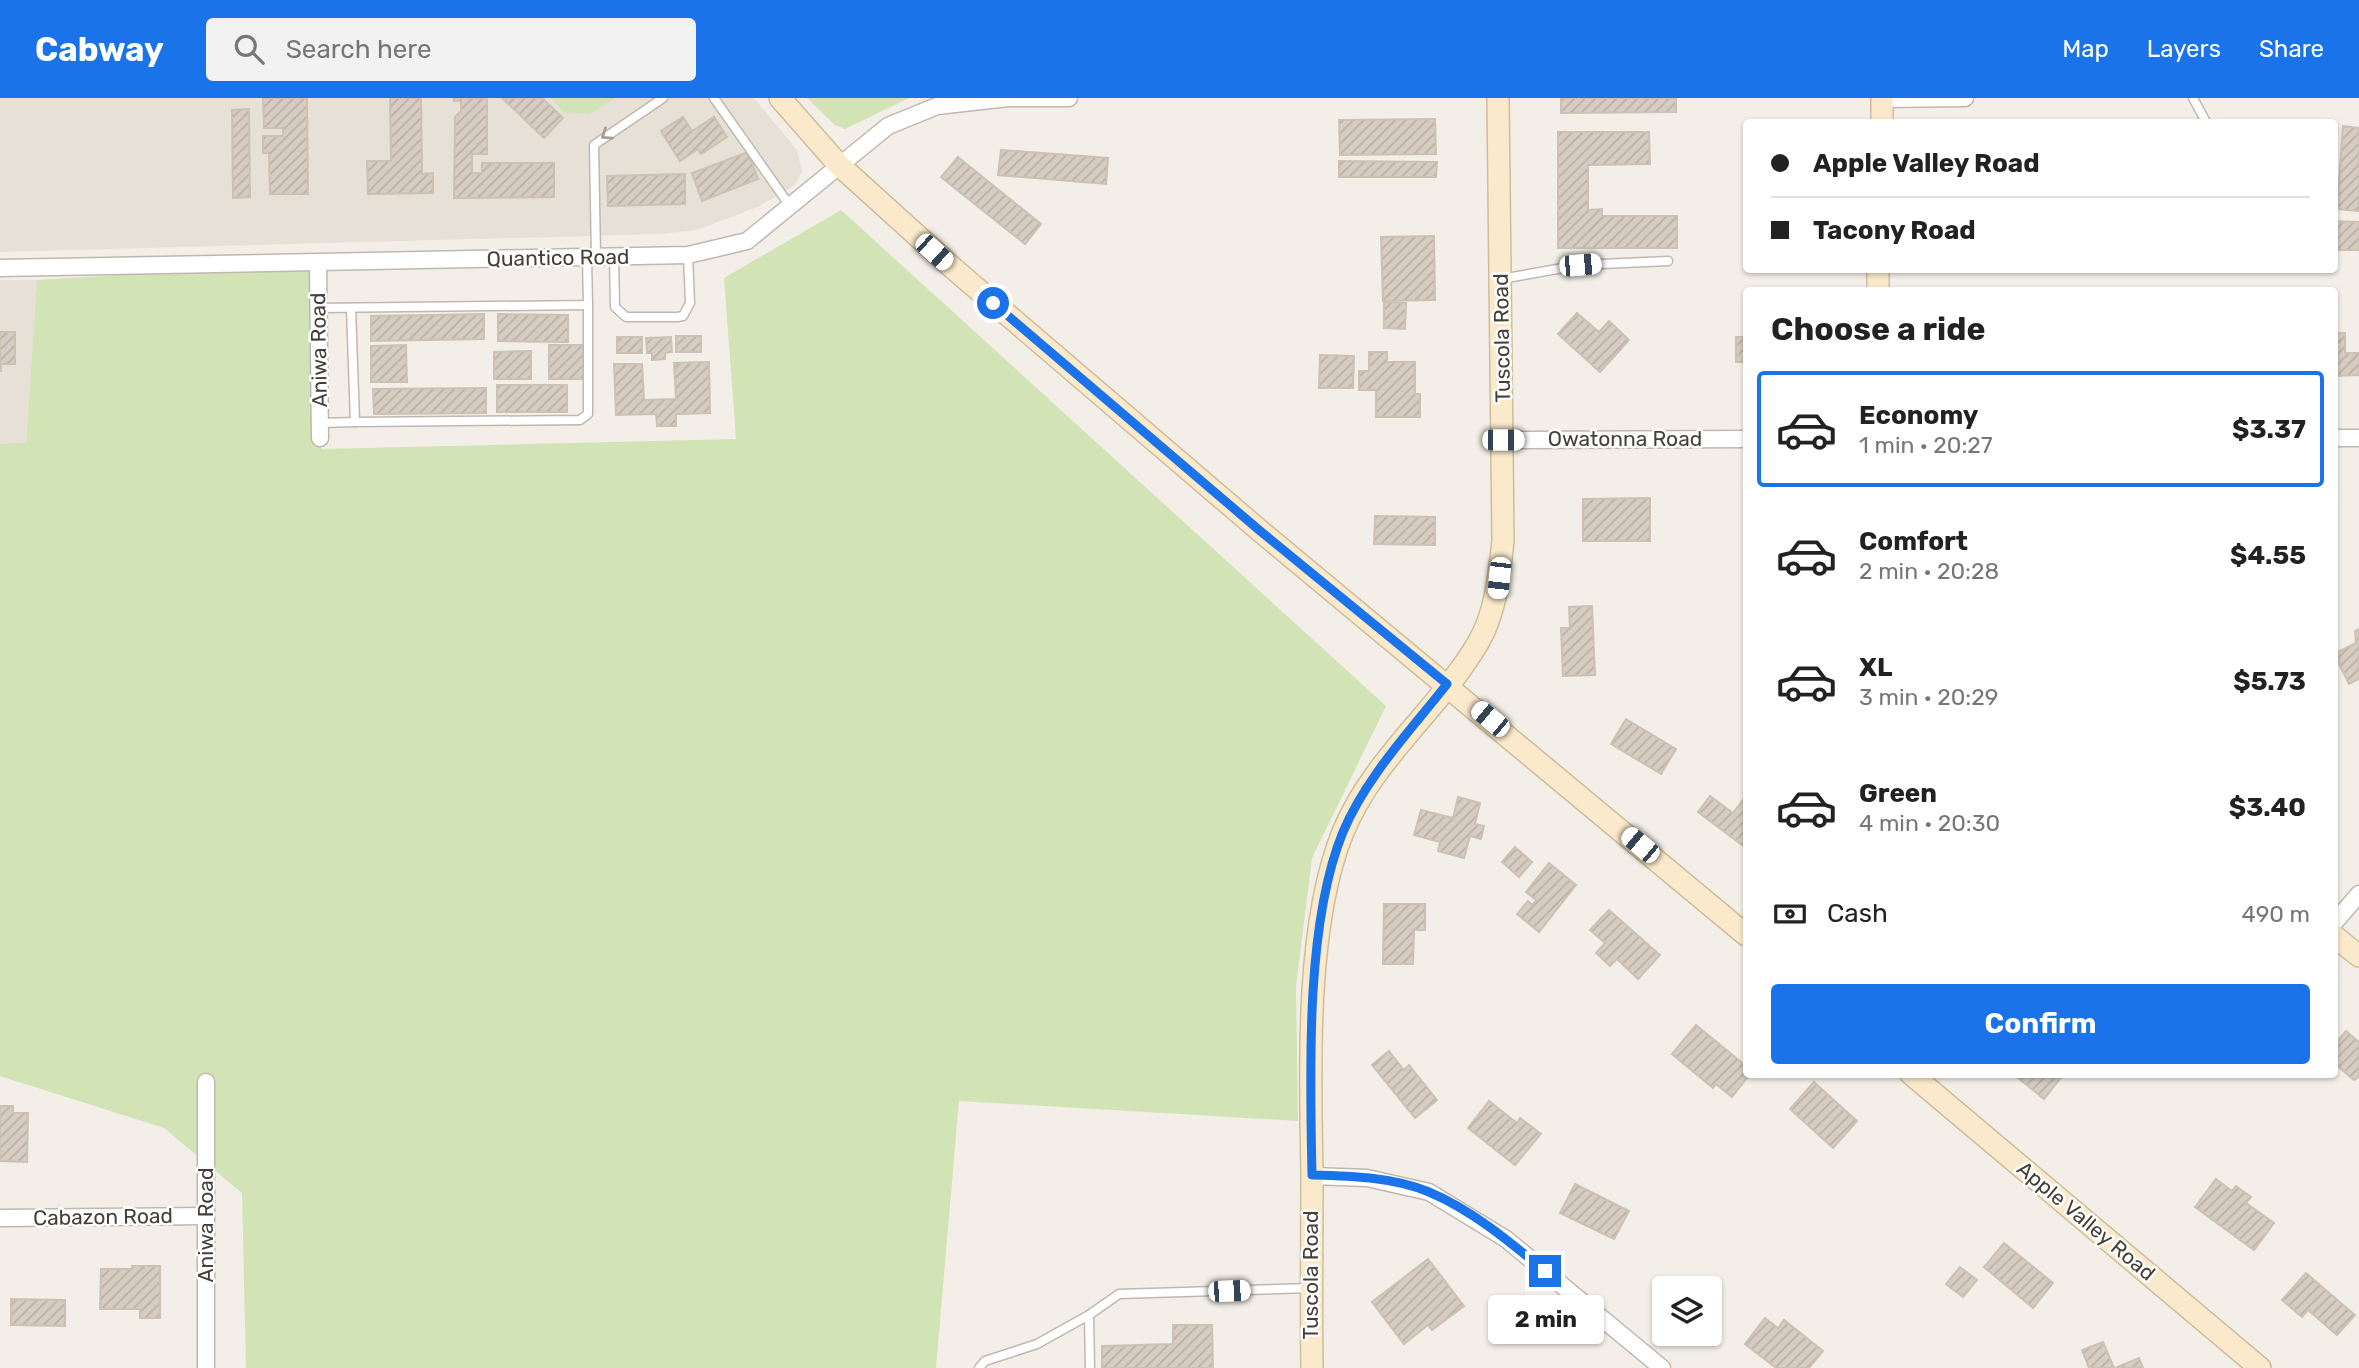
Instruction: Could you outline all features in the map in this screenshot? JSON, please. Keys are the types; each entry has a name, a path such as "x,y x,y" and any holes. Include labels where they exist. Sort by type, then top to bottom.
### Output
{"main road":[{"path":"780,98 838,164 954,269 1259,530 1743,932"},
{"name":"Tuscola Road","path":"1312,1368 1314,990 1325,897 1343,832 1379,771 1478,642 1497,597 1503,541 1498,98"},
{"path":"1882,98 1882,119"},
{"path":"2338,939 2359,956"},
{"name":"Apple Valley Road","path":"1917,1078 2260,1368"}],"street":[{"name":"Quantico Road","path":"0,268 688,255 747,241 838,164 888,126 937,106 1008,98 1069,98"},
{"path":"1882,98 1965,98"},
{"name":"Aniwa Road","path":"318,263 320,430"},
{"path":"2338,438 2359,438"},
{"name":"Owatonna Road","path":"1503,440 1743,439"},
{"path":"2338,918 2359,894"},
{"name":"Aniwa Road","path":"206,1082 206,1368"},
{"path":"1312,1175 1367,1178 1429,1192 1506,1238 1662,1368"},
{"name":"Cabazon Road","path":"0,1219 206,1216"}],"lane":[{"path":"320,430 355,422 580,420 588,414 587,305 594,145 663,98"},
{"path":"714,98 790,206"},
{"path":"2193,98 2204,119"},
{"path":"614,257 615,307 619,313 626,317 677,317 683,316 690,303 688,255"},
{"path":"1501,279 1580,265 1668,261"},
{"path":"319,308 587,305"},
{"path":"351,308 355,422"},
{"path":"979,1368 985,1360 1037,1344 1089,1315 1119,1294 1311,1288"},
{"path":"1089,1315 1090,1368"}],"shaded area":[{"path":"0,98 550,98 565,113 590,114 616,98 754,98 797,150 802,172 795,185 760,206 697,230 660,234 0,252"},
{"path":"0,280 37,280 26,444 0,444"}],"green space":[{"path":"550,98 616,98 590,114 565,113"},
{"path":"807,98 909,98 845,129 835,125"},
{"path":"841,210 1386,706 1312,858 1296,986 1298,1121 959,1101 936,1368 246,1368 242,1193 164,1128 0,1076 0,444 26,443 37,280 318,263 321,449 736,439 724,278"}],"building":[{"path":"263,98 307,98 308,194 270,194 269,153 263,153 263,136 283,136 283,128 264,128"},
{"path":"390,98 421,98 422,174 433,173 433,193 368,194 367,161 391,161"},
{"path":"454,98 487,98 487,154 472,154 472,173 482,173 482,163 554,163 554,197 454,198 455,117 461,111 461,101 454,101"},
{"path":"502,98 542,98 563,118 544,138"},
{"path":"1561,98 1676,98 1676,112 1561,113"},
{"path":"249,109 250,197 233,198 232,110"},
{"path":"683,117 692,131 714,117 727,137 701,154 698,149 680,161 661,131"},
{"path":"1435,119 1436,154 1340,155 1339,120"},
{"path":"2343,126 2359,128 2359,211 2338,209"},
{"path":"1558,132 1649,132 1650,164 1588,165 1588,210 1602,209 1602,216 1677,216 1677,248 1558,248"},
{"path":"1001,150 1108,158 1106,184 998,175"},
{"path":"748,152 758,179 702,201 692,173"},
{"path":"958,157 1041,224 1025,244 941,177"},
{"path":"1339,161 1437,162 1436,177 1339,177"},
{"path":"685,174 685,204 608,206 607,176"},
{"path":"2338,221 2359,222 2359,250 2338,250"},
{"path":"1434,236 1435,300 1383,301 1381,237"},
{"path":"1384,302 1406,303 1405,329 1384,328"},
{"path":"1577,313 1599,332 1609,321 1629,340 1600,372 1558,334"},
{"path":"484,314 484,339 371,341 371,316"},
{"path":"498,314 568,315 568,342 498,341"},
{"path":"0,332 15,332 15,364 1,364 1,371 0,371"},
{"path":"2338,333 2345,333 2345,353 2359,353 2359,375 2338,376"},
{"path":"676,336 701,336 701,352 676,352"},
{"path":"617,337 642,337 642,353 617,353"},
{"path":"671,337 672,352 665,353 665,359 652,360 652,353 647,353 646,338"},
{"path":"1736,337 1743,337 1743,362 1736,362"},
{"path":"406,345 407,382 371,382 371,346"},
{"path":"549,345 584,345 585,379 549,379"},
{"path":"531,351 531,379 494,379 494,352"},
{"path":"1369,352 1387,352 1387,362 1415,362 1415,394 1420,394 1420,417 1376,417 1376,390 1359,390 1359,371 1369,371"},
{"path":"1320,355 1354,356 1353,388 1319,388"},
{"path":"709,362 710,413 676,414 676,426 657,426 656,414 616,415 614,364 642,364 644,400 676,399 674,363"},
{"path":"497,385 567,385 567,412 497,412"},
{"path":"486,388 486,413 374,414 373,389"},
{"path":"1650,498 1650,541 1583,541 1583,499"},
{"path":"1375,516 1435,517 1435,545 1374,544"},
{"path":"1592,606 1595,675 1563,676 1561,628 1570,628 1569,607"},
{"path":"2359,629 2359,679 2349,684 2338,662 2338,652 2356,643 2355,631"},
{"path":"1626,719 1676,749 1661,774 1611,744"},
{"path":"1710,796 1733,813 1743,800 1743,846 1698,812"},
{"path":"1458,797 1480,803 1475,824 1484,826 1481,839 1470,836 1464,858 1438,851 1440,842 1414,835 1421,810 1453,818"},
{"path":"1515,847 1532,862 1519,877 1502,862"},
{"path":"1549,863 1576,885 1539,932 1517,914 1528,901 1532,905 1536,900 1526,892"},
{"path":"1384,904 1425,904 1425,930 1414,930 1413,964 1383,964"},
{"path":"1609,910 1660,955 1638,979 1617,959 1610,966 1596,953 1605,943 1590,930"},
{"path":"1696,1025 1743,1064 1743,1078 1747,1078 1732,1097 1716,1084 1713,1088 1672,1054"},
{"path":"2346,1031 2359,1042 2359,1077 2354,1080 2338,1066 2338,1040"},
{"path":"1389,1051 1404,1070 1409,1065 1437,1100 1415,1118 1372,1065"},
{"path":"2018,1078 2061,1078 2044,1099"},
{"path":"1814,1082 1857,1121 1833,1148 1790,1109"},
{"path":"1489,1101 1517,1123 1520,1118 1541,1134 1515,1165 1468,1128"},
{"path":"0,1106 13,1106 13,1113 28,1113 27,1162 0,1161"},
{"path":"2216,1179 2232,1191 2236,1186 2251,1197 2246,1203 2274,1223 2254,1250 2195,1207"},
{"path":"1575,1184 1629,1211 1614,1239 1560,1213"},
{"path":"2004,1243 2053,1283 2033,1308 1984,1267"},
{"path":"1428,1259 1464,1306 1432,1330 1428,1325 1404,1344 1372,1302"},
{"path":"132,1266 160,1266 160,1318 140,1318 140,1309 100,1309 101,1269 132,1269"},
{"path":"1960,1267 1977,1280 1963,1297 1946,1284"},
{"path":"2306,1273 2355,1315 2337,1335 2308,1310 2302,1317 2282,1300"},
{"path":"11,1299 65,1300 65,1326 11,1325"},
{"path":"1765,1318 1778,1328 1784,1320 1823,1351 1809,1368 1776,1368 1745,1344"},
{"path":"1173,1325 1212,1325 1213,1368 1102,1368 1102,1346 1173,1344"},
{"path":"2103,1342 2114,1368 2089,1368 2082,1350"},
{"path":"2139,1358 2143,1368 2115,1368"}],"route":[{"path":"993,303 1259,530 1447,684 1379,771 1343,832 1325,897 1314,990 1312,1175 1367,1178 1429,1192 1506,1238 1545,1271"}]}
